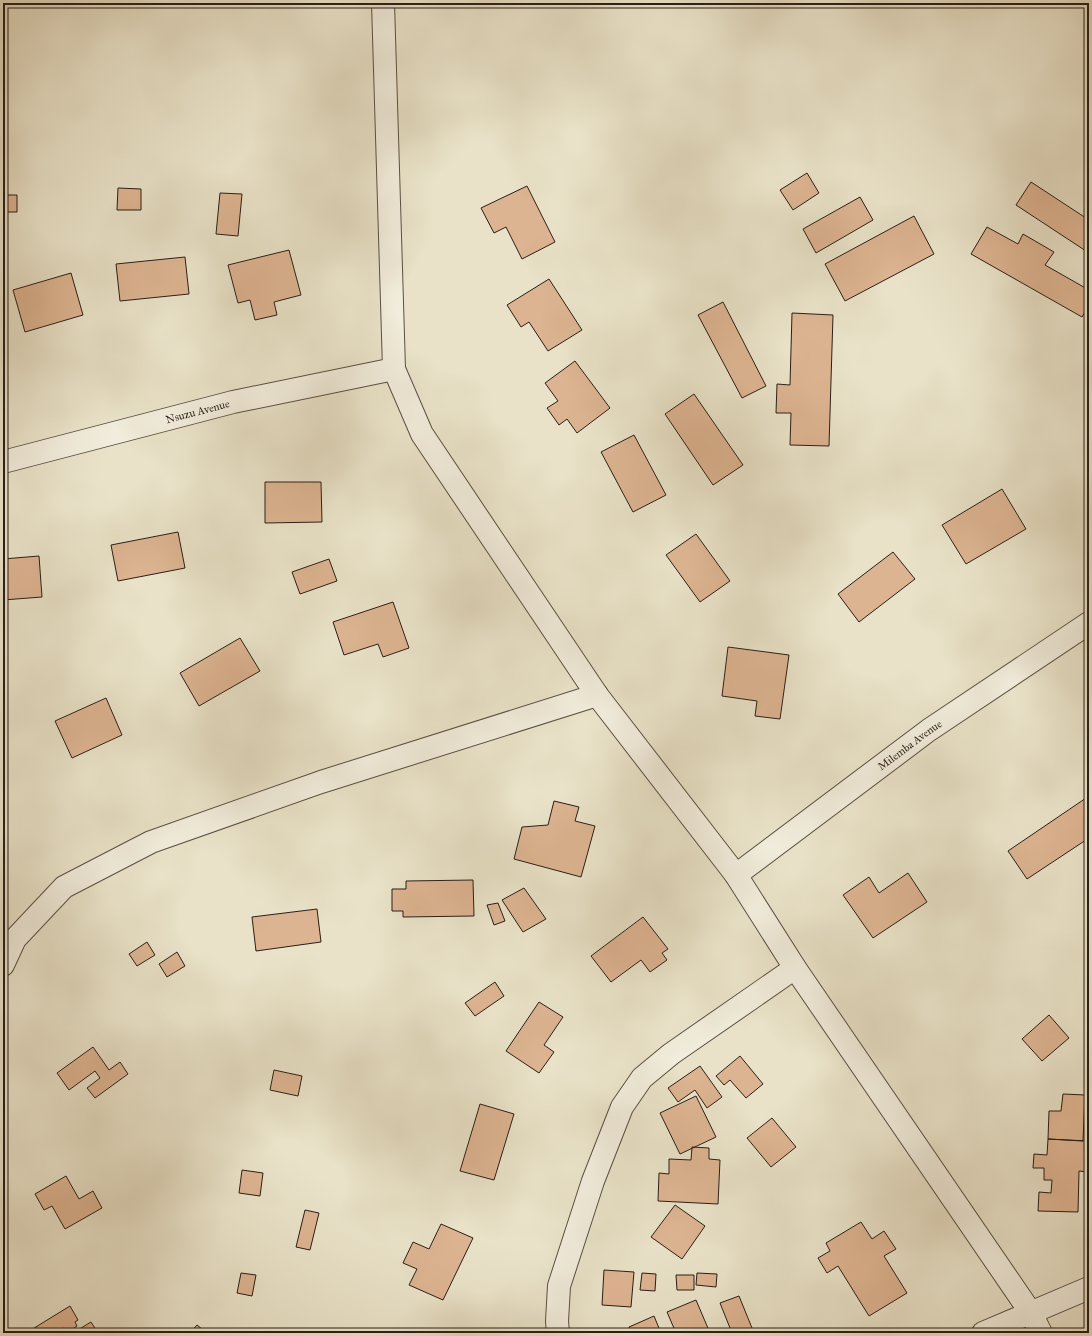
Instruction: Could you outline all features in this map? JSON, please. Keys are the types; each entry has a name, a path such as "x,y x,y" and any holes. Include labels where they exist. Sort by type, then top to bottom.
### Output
{"street":[{"path":"383,3 394,369 422,434 597,695 736,875 795,968 1031,1313 1041,1333"},
{"name":"Nsuzu Avenue","path":"3,462 233,402 394,369"},
{"name":"Milemba Avenue","path":"736,875 929,730 1089,623"},
{"path":"3,965 15,939 64,887 151,842 321,782 597,695"},
{"path":"558,1333 557,1321 559,1286 594,1181 622,1107 642,1078 671,1054 795,968"},
{"path":"983,1333 1089,1288"}],"building":[{"path":"807,173 819,193 793,210 780,190"},
{"path":"1031,182 1089,220 1089,253 1016,205"},
{"path":"527,186 555,242 522,259 506,227 494,233 481,208"},
{"path":"118,188 141,189 141,210 117,210"},
{"path":"220,193 242,194 238,236 216,234"},
{"path":"3,195 17,195 17,212 3,212"},
{"path":"860,197 873,220 816,253 803,229"},
{"path":"914,216 934,254 845,301 825,264"},
{"path":"987,227 1018,244 1023,234 1054,252 1045,265 1089,290 1089,305 1082,317 971,254"},
{"path":"289,250 301,295 274,302 277,315 255,320 250,300 238,303 228,265"},
{"path":"185,257 189,294 120,301 116,264"},
{"path":"71,273 83,315 25,332 13,290"},
{"path":"549,279 582,330 548,351 529,322 521,327 507,305"},
{"path":"723,302 766,386 742,398 698,315"},
{"path":"792,313 833,315 829,446 790,445 791,413 776,413 777,384 790,385"},
{"path":"575,361 610,408 577,433 567,419 559,425 547,408 558,401 545,383"},
{"path":"694,394 743,465 713,485 665,414"},
{"path":"634,435 666,495 633,512 601,452"},
{"path":"265,482 321,482 322,522 265,523"},
{"path":"1002,489 1026,529 966,564 942,525"},
{"path":"178,532 185,568 118,581 111,545"},
{"path":"696,534 730,581 700,602 666,555"},
{"path":"893,552 915,579 859,622 838,594"},
{"path":"39,556 42,597 3,600 3,559"},
{"path":"329,559 337,581 300,594 292,572"},
{"path":"393,602 409,648 383,657 378,644 344,655 333,622"},
{"path":"240,638 260,671 199,706 180,673"},
{"path":"728,647 789,655 780,719 755,716 757,701 722,696"},
{"path":"106,698 122,735 72,758 55,721"},
{"path":"1089,796 1089,838 1027,879 1008,851"},
{"path":"554,801 579,807 575,821 595,826 581,877 514,859 522,827 548,825"},
{"path":"908,873 927,902 873,938 843,895 869,877 879,893"},
{"path":"473,880 474,916 403,917 403,911 392,911 392,889 406,889 406,881"},
{"path":"524,888 546,919 523,932 502,900"},
{"path":"498,903 505,921 494,925 487,905"},
{"path":"317,909 321,942 256,951 252,917"},
{"path":"643,917 668,949 662,953 667,960 650,972 641,960 611,982 591,956"},
{"path":"147,942 155,955 137,966 129,954"},
{"path":"177,952 185,966 167,977 159,964"},
{"path":"495,982 504,996 475,1016 465,1003"},
{"path":"539,1002 563,1017 544,1045 554,1052 539,1073 506,1051"},
{"path":"1049,1015 1069,1038 1042,1061 1022,1039"},
{"path":"93,1047 109,1070 120,1062 128,1074 95,1098 87,1088 100,1078 95,1071 69,1090 57,1073"},
{"path":"740,1056 763,1084 746,1098 730,1080 724,1085 716,1076"},
{"path":"700,1066 722,1097 707,1108 695,1090 678,1102 668,1088"},
{"path":"274,1070 302,1076 298,1096 270,1090"},
{"path":"1063,1094 1085,1095 1083,1141 1048,1139 1049,1111 1061,1111"},
{"path":"696,1096 716,1137 680,1154 660,1113"},
{"path":"480,1104 514,1114 494,1180 460,1171"},
{"path":"772,1118 796,1147 771,1167 747,1138"},
{"path":"1048,1139 1088,1141 1087,1172 1079,1171 1078,1212 1038,1211 1039,1192 1051,1193 1052,1180 1044,1180 1044,1168 1033,1168 1034,1154 1047,1155"},
{"path":"692,1147 709,1148 709,1159 720,1160 718,1204 658,1201 659,1173 669,1174 669,1159 691,1160"},
{"path":"242,1170 263,1173 260,1196 239,1193"},
{"path":"66,1176 79,1199 93,1191 102,1208 65,1229 52,1206 44,1210 35,1194"},
{"path":"675,1205 705,1226 682,1259 651,1237"},
{"path":"305,1210 319,1213 310,1250 296,1247"},
{"path":"861,1222 872,1239 884,1231 896,1249 884,1256 907,1293 869,1316 838,1266 827,1273 818,1258 830,1251 826,1243"},
{"path":"441,1224 473,1238 443,1300 409,1285 417,1269 403,1263 413,1242 429,1249"},
{"path":"604,1270 634,1272 631,1307 602,1305"},
{"path":"241,1273 256,1275 252,1296 237,1293"},
{"path":"642,1273 656,1274 655,1291 640,1290"},
{"path":"697,1273 717,1274 716,1287 696,1285"},
{"path":"676,1275 694,1275 694,1290 677,1290"},
{"path":"739,1296 754,1333 732,1333 720,1303"},
{"path":"696,1300 710,1333 676,1333 667,1312"},
{"path":"70,1306 78,1320 75,1322 77,1326 67,1333 64,1328 56,1333 26,1333"},
{"path":"654,1316 661,1333 631,1333 629,1327"},
{"path":"91,1322 98,1333 73,1333"},
{"path":"197,1325 207,1333 190,1333"}]}
